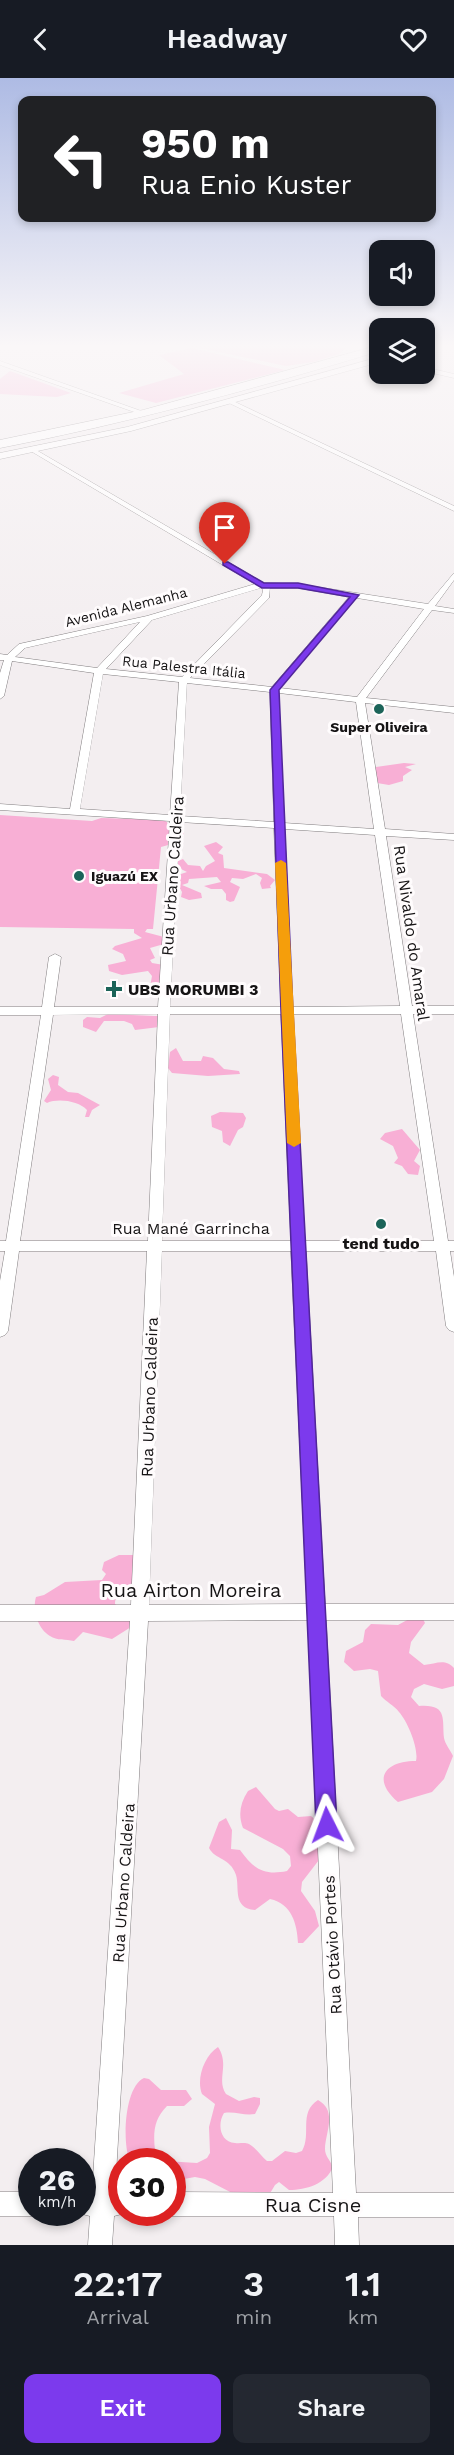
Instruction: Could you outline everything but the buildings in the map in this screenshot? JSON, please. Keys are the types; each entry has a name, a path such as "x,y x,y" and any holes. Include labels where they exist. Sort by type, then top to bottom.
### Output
{"street":[{"path":"0,456 45,446"},
{"path":"323,446 454,509"},
{"path":"31,449 267,589 266,596 183,681"},
{"path":"360,699 454,575"},
{"path":"262,585 298,586 454,611"},
{"name":"Avenida Alemanha","path":"7,660 11,652 22,646 149,618 262,585"},
{"path":"274,690 355,595"},
{"path":"74,812 99,671 149,618"},
{"path":"0,696 7,660"},
{"name":"Rua Palestra Itália","path":"7,660 183,681 453,708"},
{"name":"Rua Urbano Caldeira","path":"100,2245 140,1612 164,1011 183,681"},
{"name":"Rua Otávio Portes","path":"274,690 287,1011 346,2245"},
{"name":"Rua Nivaldo do Amaral","path":"360,699 407,1010 448,1246 454,1326"},
{"path":"453,708 454,721"},
{"path":"0,807 454,837"},
{"path":"0,1331 7,1246 55,957"},
{"path":"0,1011 454,1010"},
{"name":"Rua Mané Garrincha","path":"7,1246 448,1246"},
{"name":"Rua Airton Moreira","path":"0,1613 454,1612"},
{"path":"0,2204 18,2204"},
{"name":"Rua Cisne","path":"186,2204 454,2205"}],"shaded area":[{"path":"404,763 416,764 405,767 412,770 403,776 403,781 389,785 377,783 373,769"},
{"name":"Iguazú EX","path":"0,815 92,821 101,818 163,820 167,822 168,827 184,833 179,842 161,847 153,929 147,929 145,932 164,937 164,944 150,948 155,958 150,960 152,963 164,965 160,988 150,987 152,976 148,971 122,975 109,971 108,965 126,961 123,954 112,949 115,946 142,938 134,933 134,929 0,927"},
{"path":"216,842 223,847 218,853 223,855 224,868 267,874 275,880 271,888 262,889 260,883 262,878 256,874 243,879 232,878 230,882 240,887 234,901 230,902 226,900 226,894 222,889 211,889 204,886 221,882 217,877 189,879 188,883 182,885 201,893 202,898 189,900 181,897 182,892 176,881 181,874 187,872 177,867 178,861 183,859 188,865 200,866 203,871 206,866 215,861 204,846"},
{"path":"108,1014 161,1016 159,1027 135,1030 132,1024 124,1021 104,1021 96,1032 83,1027 83,1020 87,1017 100,1018"},
{"path":"176,1048 183,1061 201,1061 203,1056 213,1058 224,1069 239,1071 240,1074 208,1076 172,1073 168,1068 170,1052"},
{"path":"53,1075 59,1077 58,1085 68,1092 78,1093 100,1105 92,1110 89,1117 85,1117 87,1110 79,1104 62,1101 47,1103 44,1101 51,1090 48,1079"},
{"path":"220,1112 243,1113 246,1118 243,1127 238,1130 230,1146 223,1142 222,1131 212,1127 211,1116"},
{"path":"402,1129 420,1150 414,1161 420,1166 418,1175 408,1174 402,1166 394,1163 398,1158 393,1146 380,1139 385,1133"},
{"path":"119,1555 135,1555 132,1583 115,1600 115,1604 130,1615 131,1627 112,1639 83,1632 74,1641 56,1639 46,1633 37,1619 36,1597 44,1595 65,1582 102,1580 106,1574 102,1570 104,1562"},
{"path":"409,1619 423,1619 425,1623 411,1642 409,1653 424,1665 444,1662 454,1668 454,1686 442,1689 424,1684 414,1689 411,1697 419,1706 435,1707 442,1714 445,1740 453,1756 444,1779 432,1792 398,1802 385,1786 385,1773 396,1764 416,1761 412,1736 399,1712 381,1696 378,1671 370,1669 354,1671 344,1662 346,1651 363,1642 365,1630 371,1624 398,1625"},
{"path":"256,1787 275,1809 279,1811 288,1809 298,1817 311,1816 318,1822 319,1860 302,1882 301,1891 315,1911 319,1926 303,1943 298,1943 295,1922 284,1905 270,1899 255,1910 243,1906 238,1897 237,1880 233,1869 209,1848 219,1822 226,1818 232,1830 231,1849 240,1850 254,1866 265,1871 279,1872 287,1871 291,1866 290,1856 283,1849 243,1828 240,1814 243,1800 248,1791"},
{"path":"218,2047 223,2060 222,2083 226,2094 239,2101 254,2097 260,2098 255,2114 224,2113 220,2127 223,2136 230,2142 249,2144 267,2161 272,2161 285,2151 296,2153 302,2151 306,2138 308,2111 318,2100 328,2110 329,2116 325,2149 333,2167 326,2178 302,2189 289,2190 279,2182 269,2195 236,2195 205,2179 195,2177 186,2179 186,2162 197,2163 207,2158 210,2153 209,2127 215,2104 202,2094 200,2082 202,2068"},
{"path":"144,2078 149,2079 161,2090 186,2090 192,2099 184,2106 167,2106 159,2116 154,2137 155,2148 127,2148 129,2104 137,2083"}],"slow traffic":[{"path":"281,863 294,1143"}],"place":[{"name":"Super Oliveira","path":"379,709"},
{"name":"Iguazú EX","path":"79,876"},
{"name":"UBS MORUMBI 3","path":"114,989"},
{"name":"tend tudo","path":"381,1224"}],"route":[{"path":"225,564 262,585 298,586 355,595 274,690 287,1011 327,1825"}]}
